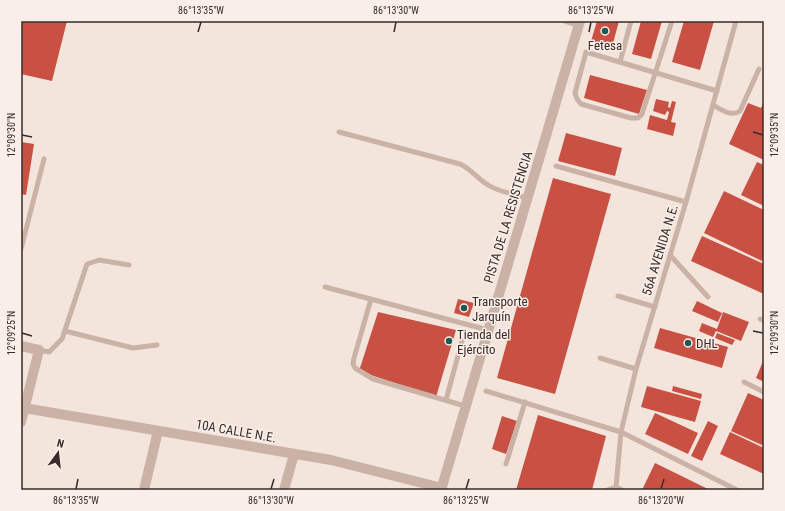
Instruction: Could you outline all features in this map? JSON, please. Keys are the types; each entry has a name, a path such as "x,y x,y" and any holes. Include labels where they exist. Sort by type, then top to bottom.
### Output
{"street":[{"name":"PISTA DE LA RESISTENCIA","path":"441,489 579,23"},
{"path":"21,346 39,350 21,422"},
{"name":"10A CALLE N.E.","path":"24,408 331,460 441,489"},
{"path":"144,490 158,431"},
{"path":"284,490 294,454"}],"lane":[{"path":"565,21 579,23"},
{"path":"620,62 631,21"},
{"path":"672,21 656,72 642,114 638,118 631,118 581,104 577,99 575,94 586,52 656,72 717,91"},
{"name":"56A AVENIDA N.E.","path":"616,487 621,432 636,369 686,202 736,21"},
{"path":"713,105 729,113 735,114 740,111 759,69"},
{"path":"339,132 460,164 469,168 495,189 527,198"},
{"path":"21,249 44,159"},
{"path":"556,166 686,202"},
{"path":"670,255 708,297"},
{"path":"39,350 49,352 62,339 87,264 99,260 129,265"},
{"path":"325,287 488,330"},
{"path":"618,296 655,307"},
{"path":"371,300 354,358 353,364 355,368 373,379 465,406"},
{"path":"65,331 133,348 157,345"},
{"path":"446,400 462,341"},
{"path":"600,358 636,369"},
{"path":"744,382 764,392"},
{"path":"486,390 621,432 737,490"},
{"path":"506,464 525,402"},
{"path":"608,490 616,487 622,490"}],"building":[{"path":"21,21 67,21 52,81 21,74"},
{"name":"Fetesa","path":"597,21 619,21 612,47 591,41"},
{"path":"641,21 662,21 651,59 632,54"},
{"path":"684,21 714,21 700,70 672,62"},
{"path":"590,75 647,90 639,114 584,98"},
{"path":"656,99 669,102 668,107 670,108 672,101 676,102 671,122 676,123 673,136 647,129 650,115 667,120 669,112 667,111 665,115 653,111"},
{"path":"764,101 764,160 729,144 748,103 761,108"},
{"path":"566,133 622,148 615,176 558,161"},
{"path":"21,142 34,144 26,195 21,194"},
{"path":"757,162 764,165 764,206 741,195"},
{"path":"553,178 611,194 555,394 497,378"},
{"path":"724,191 764,210 764,256 762,261 704,233"},
{"path":"702,236 764,264 764,294 691,261"},
{"name":"Transporte Jarquín","path":"458,299 474,303 469,317 454,313"},
{"path":"697,301 722,313 718,322 692,311"},
{"path":"378,312 456,330 436,397 359,371"},
{"path":"723,312 749,322 741,341 716,331 713,337 699,331 702,323 717,329"},
{"path":"660,328 728,347 722,368 654,348"},
{"path":"717,333 735,340 732,345 715,338"},
{"path":"764,359 764,382 756,378"},
{"path":"647,386 701,401 695,422 641,407"},
{"path":"673,386 702,394 701,399 672,391"},
{"path":"748,393 764,400 764,446 731,431"},
{"path":"655,413 698,433 688,454 645,434"},
{"path":"538,415 606,436 592,490 516,490"},
{"path":"502,416 517,421 506,454 492,449"},
{"path":"708,421 718,426 702,461 691,456"},
{"path":"730,432 764,448 764,474 720,454"},
{"path":"655,463 710,490 642,490"}],"place":[{"name":"Fetesa","path":"605,31"},
{"name":"Transporte Jarquín","path":"464,308"},
{"name":"Tienda del Ejército","path":"449,341"},
{"name":"DHL","path":"688,343"}]}
